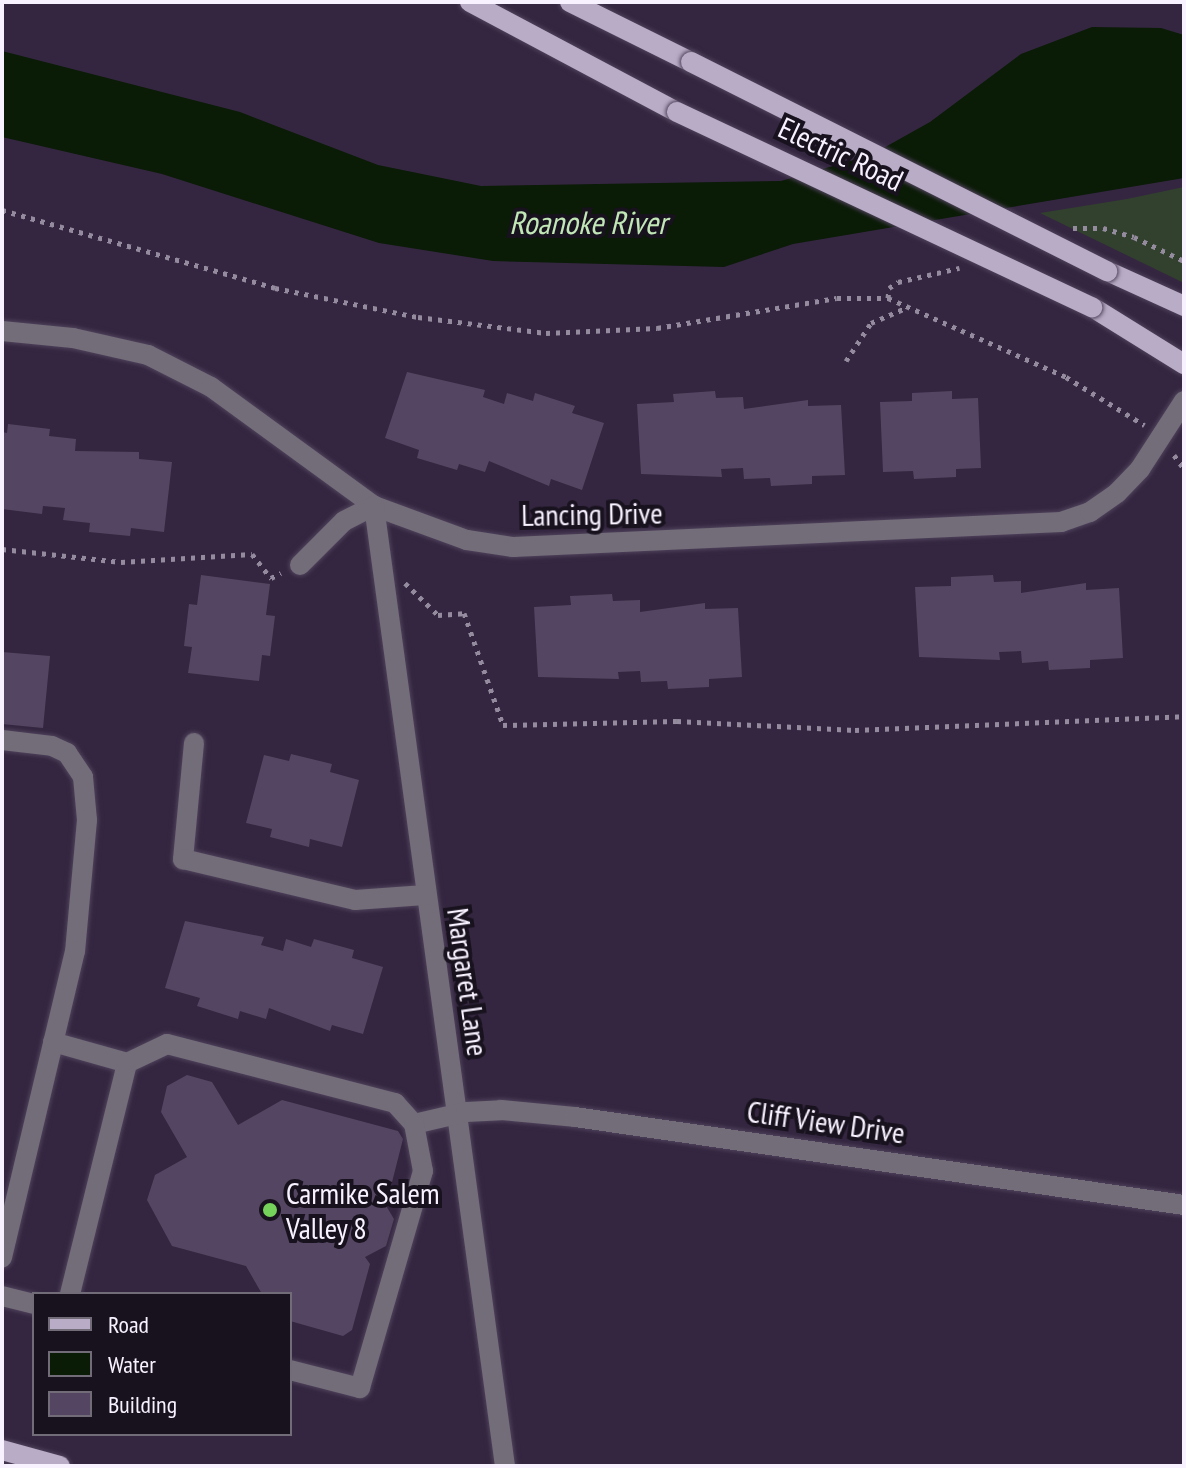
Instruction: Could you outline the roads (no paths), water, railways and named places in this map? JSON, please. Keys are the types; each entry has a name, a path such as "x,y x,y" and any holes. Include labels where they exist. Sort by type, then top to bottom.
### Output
{"main road":[{"name":"Electric Road","path":"470,2 677,112 1092,307 1184,364"},
{"name":"Electric Road","path":"570,2 1107,271 1184,306"},
{"path":"2,1450 60,1466"}],"street":[{"name":"Lancing Drive","path":"2,331 73,338 148,355 211,387 374,506 452,536 513,547 1028,526 1090,512 1140,469 1184,401"},
{"path":"300,565 344,521 374,506"},
{"name":"Margaret Lane","path":"374,506 505,1466"},
{"path":"2,740 52,746 76,763 83,777 86,867 75,951 2,1257"},
{"path":"194,743 183,859 355,900 425,895"},
{"path":"53,1042 127,1063 167,1044 395,1103 414,1124 423,1171 360,1388 292,1371"},
{"path":"70,1292 127,1063"},
{"name":"Cliff View Drive","path":"414,1124 458,1113 501,1110 575,1117 1184,1205"},
{"path":"2,1296 32,1304"}],"water":[{"name":"Roanoke River","path":"1092,27 1161,28 1184,35 1184,178 793,244 724,267 493,261 379,243 162,174 2,137 2,51 240,112 378,165 481,186 781,181 871,155 930,122 1021,54"}],"place":[{"name":"Carmike Salem Valley 8","path":"270,1210"}]}
